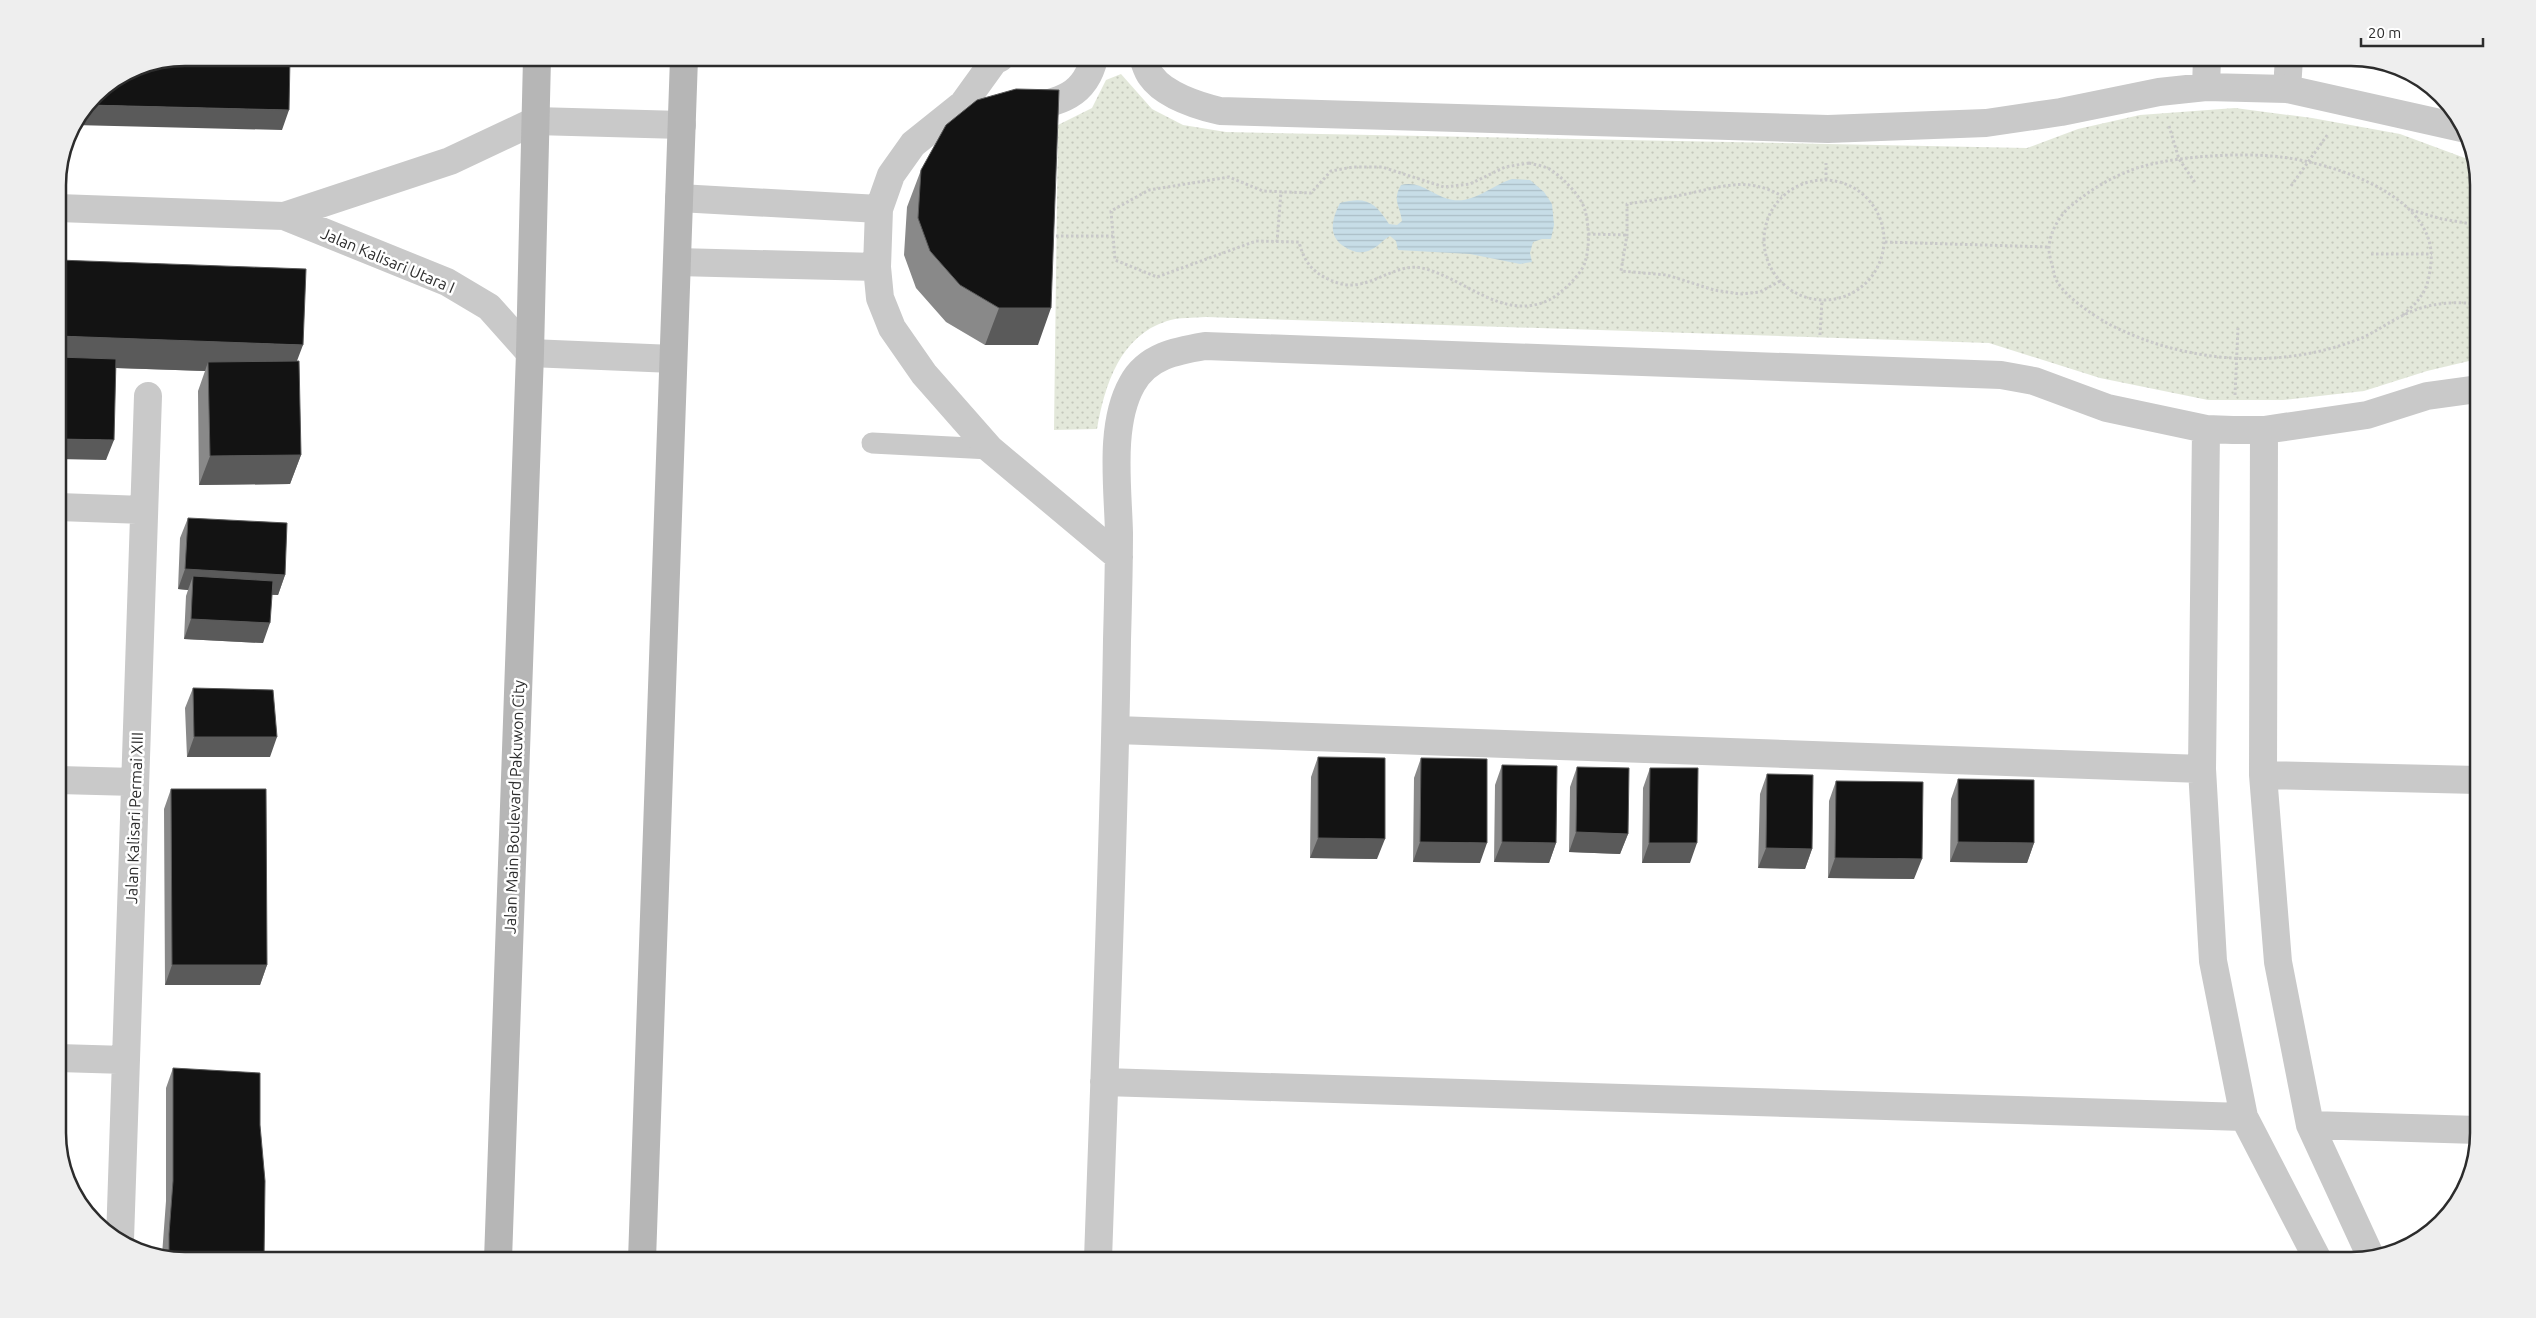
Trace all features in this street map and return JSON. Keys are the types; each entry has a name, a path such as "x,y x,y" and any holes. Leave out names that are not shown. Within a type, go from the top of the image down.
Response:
{"street":[{"name":"Jalan Main Boulevard Pakuwon City","path":"498,1252 530,353 537,66"},
{"path":"642,1252 684,66"},
{"path":"990,66 963,104 913,144 891,176 879,209 877,267 880,298 892,328 924,374 990,448 1119,557"},
{"path":"963,104 1016,110 1047,104 1075,93 1083,86 1091,66"},
{"path":"1146,66 1151,77 1172,94 1198,105 1230,112 1828,129 1986,123 2061,112 2159,92 2206,87 2288,89 2454,126"},
{"path":"2206,87 2207,66"},
{"path":"2288,89 2289,66"},
{"path":"535,121 682,125"},
{"name":"Jalan Kalisari Utara I","path":"284,216 450,161 535,121"},
{"path":"679,198 879,209"},
{"name":"Jalan Kalisari Utara I","path":"67,208 284,216 446,282 488,308 530,353"},
{"path":"677,262 877,267"},
{"path":"1098,1252 1116,730 1119,557 1118,436 1122,409 1132,384 1150,362 1172,351 1205,346 2001,375 2034,380 2107,408 2206,429 2264,430 2367,415 2427,396 2469,390"},
{"path":"530,353 673,359"},
{"name":"Jalan Kalisari Permai XIII","path":"120,1233 148,396"},
{"path":"2206,429 2202,769 2213,961 2244,1117 2314,1252"},
{"path":"2264,430 2262,774 2278,962 2310,1125 2368,1251"},
{"path":"67,507 144,510"},
{"path":"1116,730 2202,769"},
{"path":"2262,774 2470,780"},
{"path":"67,780 135,782"},
{"path":"67,1058 126,1060"},
{"path":"1104,1082 2244,1117"},
{"path":"2310,1125 2470,1130"}],"lane":[{"path":"872,443 990,448"}],"path":[{"path":"2159,92 2179,159 2196,184"},
{"path":"2291,186 2310,162 2349,102"},
{"path":"2404,314 2422,295 2430,275 2432,254 2427,231 2411,210 2390,195 2355,176 2310,162 2280,156 2246,155 2179,159 2131,170 2093,189 2060,214 2049,247 2055,280 2070,296 2098,317 2120,330 2152,342 2236,360 2253,360 2314,352 2358,340 2404,314 2430,304 2469,304"},
{"path":"1529,163 1550,169 1568,185 1585,208 1588,234 1585,263 1568,287 1549,300 1524,307 1503,304 1474,292 1448,276 1420,268 1402,270 1373,282 1341,284 1320,276 1304,259 1299,242 1256,241 1157,277 1115,260 1111,212 1149,190 1229,177 1263,191 1281,192 1311,193 1331,172 1353,167 1382,167 1444,187 1470,184 1505,167 1529,163"},
{"path":"1826,180 1844,183 1861,192 1873,206 1882,223 1884,242 1881,261 1872,277 1858,290 1840,299 1822,300 1806,298 1791,291 1770,268 1764,253 1763,238 1769,215 1782,196 1810,181 1826,180"},
{"path":"1780,281 1760,292 1740,294 1714,290 1667,275 1621,271 1627,235 1627,204 1681,195 1724,185 1748,184 1766,187 1782,196"},
{"path":"1277,242 1281,192"},
{"path":"2411,210 2442,219 2469,224"},
{"path":"1588,234 1627,235"},
{"path":"1042,236 1112,236"},
{"path":"1884,242 2049,247"},
{"path":"2372,254 2432,254"},
{"path":"2236,360 2238,328"}],"shaded area":[{"path":"1121,74 1152,109 1183,125 1226,132 2027,148 2078,129 2140,115 2235,108 2312,118 2400,134 2466,158 2469,177 2469,361 2427,371 2364,391 2283,400 2208,400 2100,378 1989,343 1206,317 1167,321 1151,328 1137,338 1126,350 1110,379 1097,429 1054,430 1058,125 1092,108 1106,80"}],"water":[{"path":"1512,179 1530,180 1544,192 1552,204 1554,225 1551,239 1533,242 1530,253 1532,262 1520,264 1470,254 1398,250 1396,241 1390,236 1372,249 1356,252 1339,243 1333,232 1333,221 1340,203 1357,200 1369,203 1379,210 1389,224 1397,225 1402,221 1397,203 1398,190 1401,185 1415,185 1439,196 1461,200 1469,199"}],"building":[{"path":"290,66 289,110 97,105 119,86 132,78 169,67"},
{"path":"1016,89 1059,90 1051,308 999,308 960,285 930,251 918,218 921,170 946,125 977,100"},
{"path":"67,260 306,269 303,345 67,336"},
{"path":"67,357 116,359 114,440 67,439"},
{"path":"299,361 301,455 210,456 208,362"},
{"path":"188,518 287,523 285,575 185,569"},
{"path":"193,576 273,581 270,623 191,619"},
{"path":"193,688 273,690 277,737 194,737"},
{"path":"1318,757 1385,758 1385,839 1318,838"},
{"path":"1421,758 1487,759 1487,843 1420,842"},
{"path":"1502,765 1557,766 1556,843 1502,842"},
{"path":"1577,767 1629,768 1628,834 1576,832"},
{"path":"1650,768 1698,768 1697,843 1649,843"},
{"path":"1767,774 1813,775 1812,849 1766,848"},
{"path":"1958,779 2034,780 2034,843 1958,842"},
{"path":"1836,781 1923,782 1922,859 1835,858"},
{"path":"171,789 266,789 267,965 172,965"},
{"path":"173,1068 260,1073 260,1125 265,1181 264,1252 169,1251 173,1181"}]}
